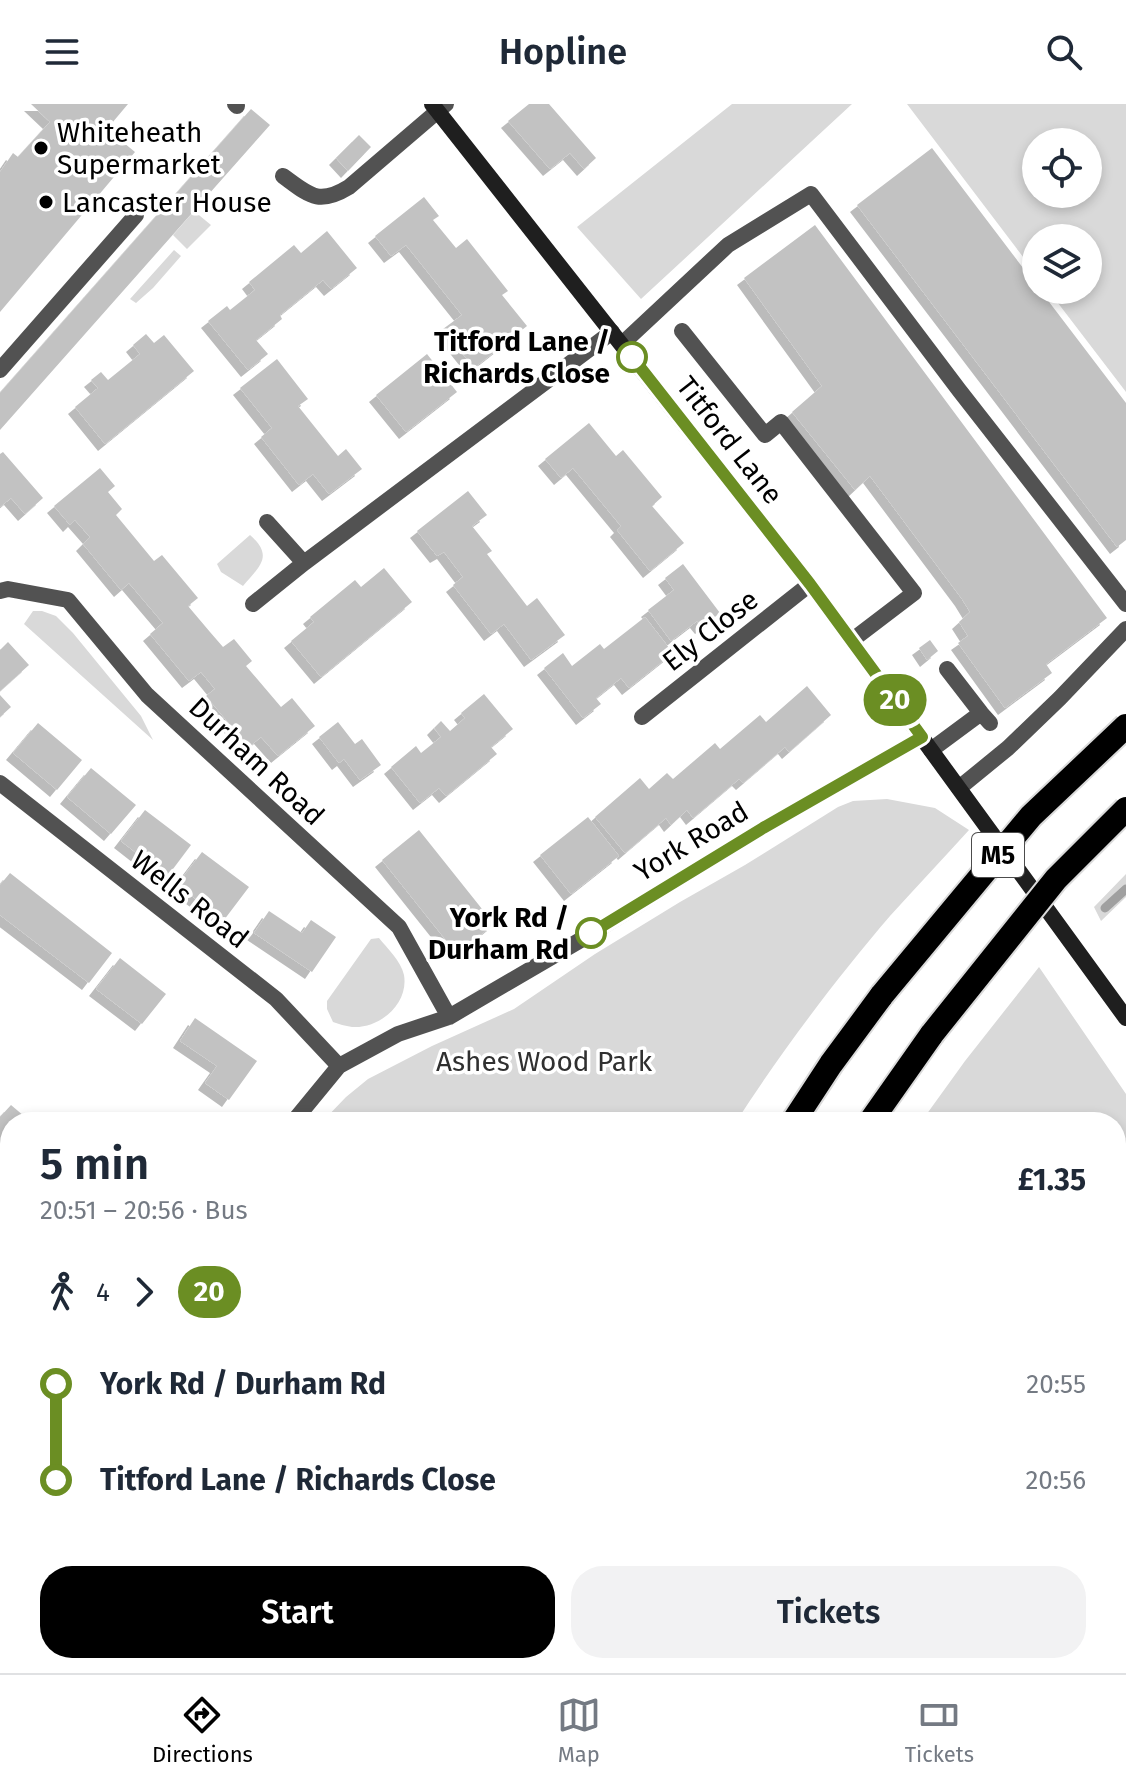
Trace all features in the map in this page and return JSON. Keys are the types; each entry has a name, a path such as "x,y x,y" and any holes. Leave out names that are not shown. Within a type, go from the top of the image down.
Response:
{"highway":[{"name":"M5","path":"800,1112 882,995 1031,816 1126,726"},
{"name":"M5","path":"877,1112 932,1034 1056,879 1126,809"}],"street":[{"path":"283,176 305,192 319,197 334,196 349,187 439,106"},
{"name":"Titford Lane","path":"439,106 810,584 1126,1018"},
{"path":"253,604 304,563 617,338 728,245 811,194 1126,604"},
{"path":"0,370 136,215"},
{"path":"682,331 765,435 781,422 914,593 851,641"},
{"path":"267,522 304,563"},
{"name":"Ely Close","path":"642,717 810,584"},
{"name":"Durham Road","path":"0,591 8,589 68,600 147,695 399,927 449,1017"},
{"path":"959,788 1008,748 1126,629"},
{"name":"York Road","path":"301,1112 339,1066 398,1034 449,1017 763,828 927,744 986,718 947,669"},
{"name":"Wells Road","path":"0,783 276,999 339,1066"}],"green space":[{"path":"732,104 852,104 641,299 577,227"},
{"path":"907,104 1126,104 1126,392 1059,304 1102,304 1102,224 1022,224 1022,256"},
{"path":"194,211 211,225 187,249 173,235"},
{"path":"174,250 181,256 153,288 136,303 130,299"},
{"path":"250,535 263,555 259,567 243,586 221,572 217,564"},
{"path":"33,611 56,616 73,633 141,716 153,740 24,624"},
{"name":"Ashes Wood Park","path":"887,799 935,808 969,830 849,965 743,1112 332,1112 368,1079 514,1009 595,954 838,807 853,801"},
{"path":"1126,874 1126,897 1101,921 1094,907"},
{"path":"379,938 397,960 404,975 402,996 390,1013 372,1024 352,1027 333,1022 327,1001 371,939"},
{"path":"1039,967 1126,1094 1126,1112 928,1112"}],"building":[{"name":"Lancaster House","path":"31,104 128,104 107,129 135,152 0,312 0,172 13,153 18,157 50,122"},
{"path":"529,104 549,104 596,158 584,169 570,153 550,169 508,121"},
{"path":"251,109 270,125 0,430 0,393"},
{"path":"359,135 371,147 348,171 336,158"},
{"path":"932,148 1022,267 1022,304 1051,304 1126,403 1126,540 1117,547 857,205"},
{"path":"424,197 439,216 433,220 456,248 467,239 508,291 502,295 527,326 474,368 443,329 462,315 406,245 391,256 375,236"},
{"path":"815,225 1107,618 1046,664 1052,673 1005,708 958,643 968,636 959,622 970,612 962,599 870,476 855,490 792,412 822,386 744,278"},
{"path":"327,231 357,268 331,289 323,280 280,315 282,319 256,340 268,354 248,370 208,321 227,306 230,310 255,290 249,282 294,245 301,253"},
{"path":"146,334 154,343 164,335 194,371 105,444 75,407 98,388 91,380 101,372 108,380 140,354 133,345"},
{"path":"427,354 457,392 406,432 376,395"},
{"path":"277,359 308,399 298,406 338,456 346,449 362,469 329,494 313,474 299,485 261,437 272,428 240,388"},
{"path":"589,423 616,456 623,450 662,497 652,506 684,543 650,571 617,530 621,526 573,468 561,478 545,459"},
{"path":"3,452 43,498 25,514 11,498 0,507 0,454"},
{"path":"100,468 115,486 108,492 122,509 116,515 154,561 162,555 198,598 188,606 223,647 234,639 252,661 246,666 281,707 292,698 315,726 278,756 261,737 249,747 206,696 215,689 201,672 189,681 150,634 163,623 129,583 121,590 83,544 90,537 75,520 70,525 54,506"},
{"path":"468,491 487,515 472,526 492,551 487,554 527,606 537,598 565,635 531,660 504,624 491,634 453,585 463,577 444,552 437,556 417,531"},
{"path":"683,564 720,613 702,627 697,621 671,641 648,610 674,590 665,578"},
{"path":"384,568 412,602 321,677 291,641 314,622 310,617 355,580 361,587"},
{"path":"645,617 673,653 629,688 621,678 596,698 601,704 583,718 544,668 563,653 572,666 600,644 604,649"},
{"path":"930,640 938,651 927,660 919,648"},
{"path":"8,642 29,665 0,691 0,650"},
{"path":"807,686 831,715 789,752 785,747 743,783 739,779 693,818 687,810 671,825 666,818 625,853 595,817 640,778 649,789 667,773 673,779 715,743 720,749 760,715 766,722"},
{"path":"484,694 513,729 491,747 497,754 446,796 439,788 420,803 391,767 416,746 421,753 441,737 434,728 441,721 450,731 465,718 461,713"},
{"path":"0,695 11,707 0,717"},
{"path":"338,722 355,744 362,739 381,765 360,780 344,759 339,763 319,737"},
{"path":"38,723 82,760 57,790 13,753"},
{"path":"91,768 136,805 111,834 67,797"},
{"path":"145,810 191,845 167,877 121,841"},
{"path":"588,817 619,856 571,894 540,855"},
{"path":"419,830 494,924 457,954 382,860"},
{"path":"202,852 249,887 224,920 177,885"},
{"path":"10,873 112,953 89,983 0,915 0,885"},
{"path":"269,911 302,933 311,920 336,937 312,972 254,933"},
{"path":"120,958 166,994 142,1024 96,989"},
{"path":"195,1018 257,1061 229,1100 205,1083 217,1066 180,1041"},
{"path":"11,1105 19,1112 5,1112"}],"waterway":[{"path":"1105,908 1126,889"}],"bus line":[{"name":"20","path":"591,933 763,828 922,737 810,584 632,357"}],"place":[{"name":"Whiteheath Supermarket","path":"41,148"},
{"name":"Lancaster House","path":"46,202"},
{"name":"Titford Lane / Richards Close","path":"632,357"},
{"name":"York Rd / Durham Rd","path":"591,933"}]}
